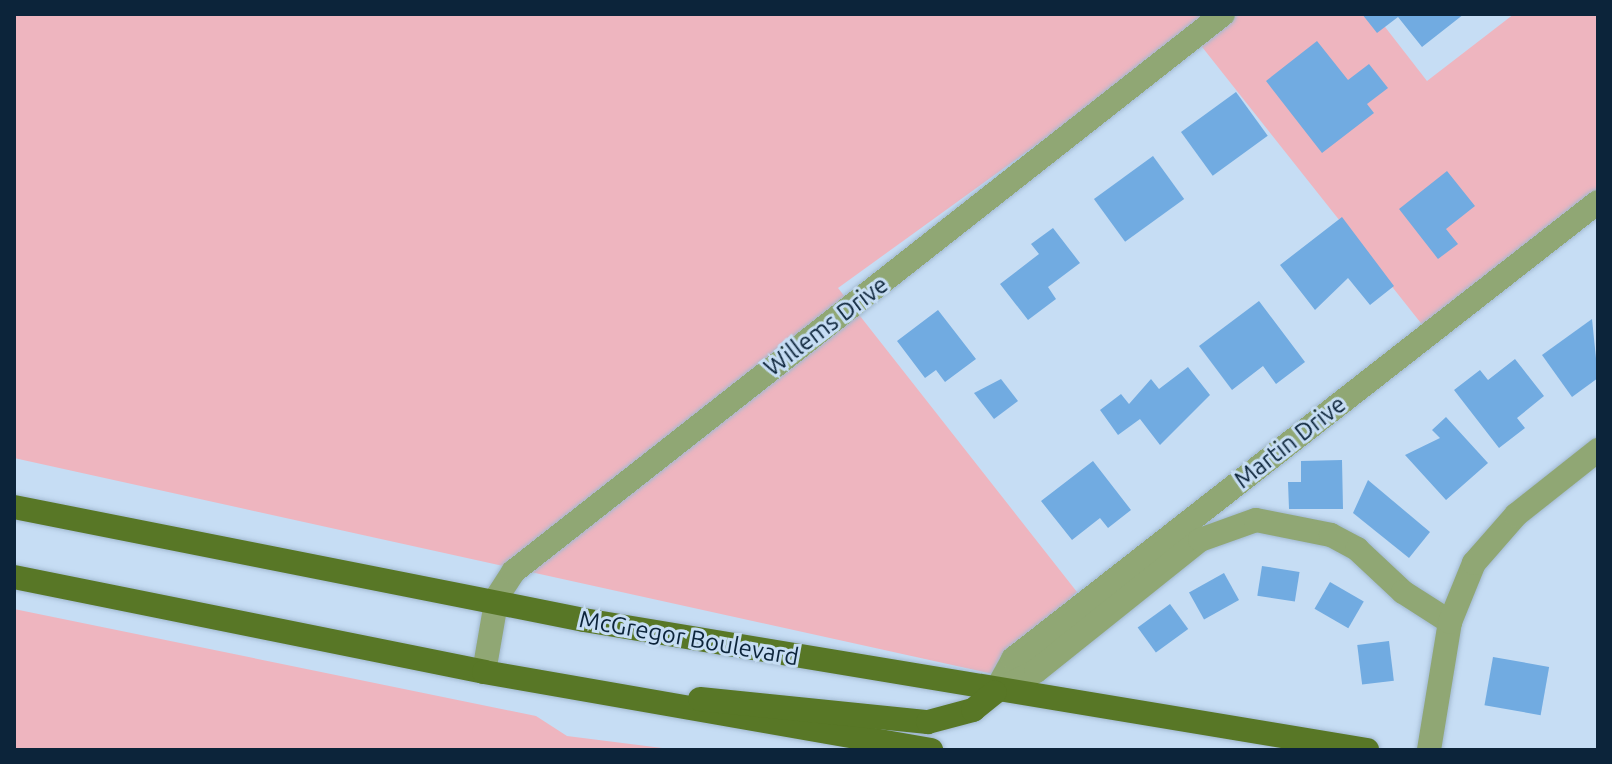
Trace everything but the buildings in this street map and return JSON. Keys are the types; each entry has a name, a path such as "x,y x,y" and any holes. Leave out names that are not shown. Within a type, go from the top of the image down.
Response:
{"main road":[{"name":"McGregor Boulevard","path":"14,507 495,603 995,692 1367,750"},
{"path":"14,577 484,672 931,750"},
{"path":"675,705 715,696 928,722 973,710 995,692"}],"street":[{"name":"Willems Drive","path":"484,672 495,603 513,572 584,512 1223,14"},
{"name":"Martin Drive","path":"995,692 1013,659 1598,202"},
{"path":"1429,750 1450,622 1469,572 1494,537 1598,450"},
{"path":"995,692 1036,671 1200,540 1256,520 1348,544 1450,622"}],"shaded area":[{"path":"14,14 1375,14 1427,81 1514,14 1598,14 1598,204 1424,327 1191,33 838,288 1077,592 993,674 14,458"},
{"path":"14,609 536,716 567,736 678,750 14,750"}]}
